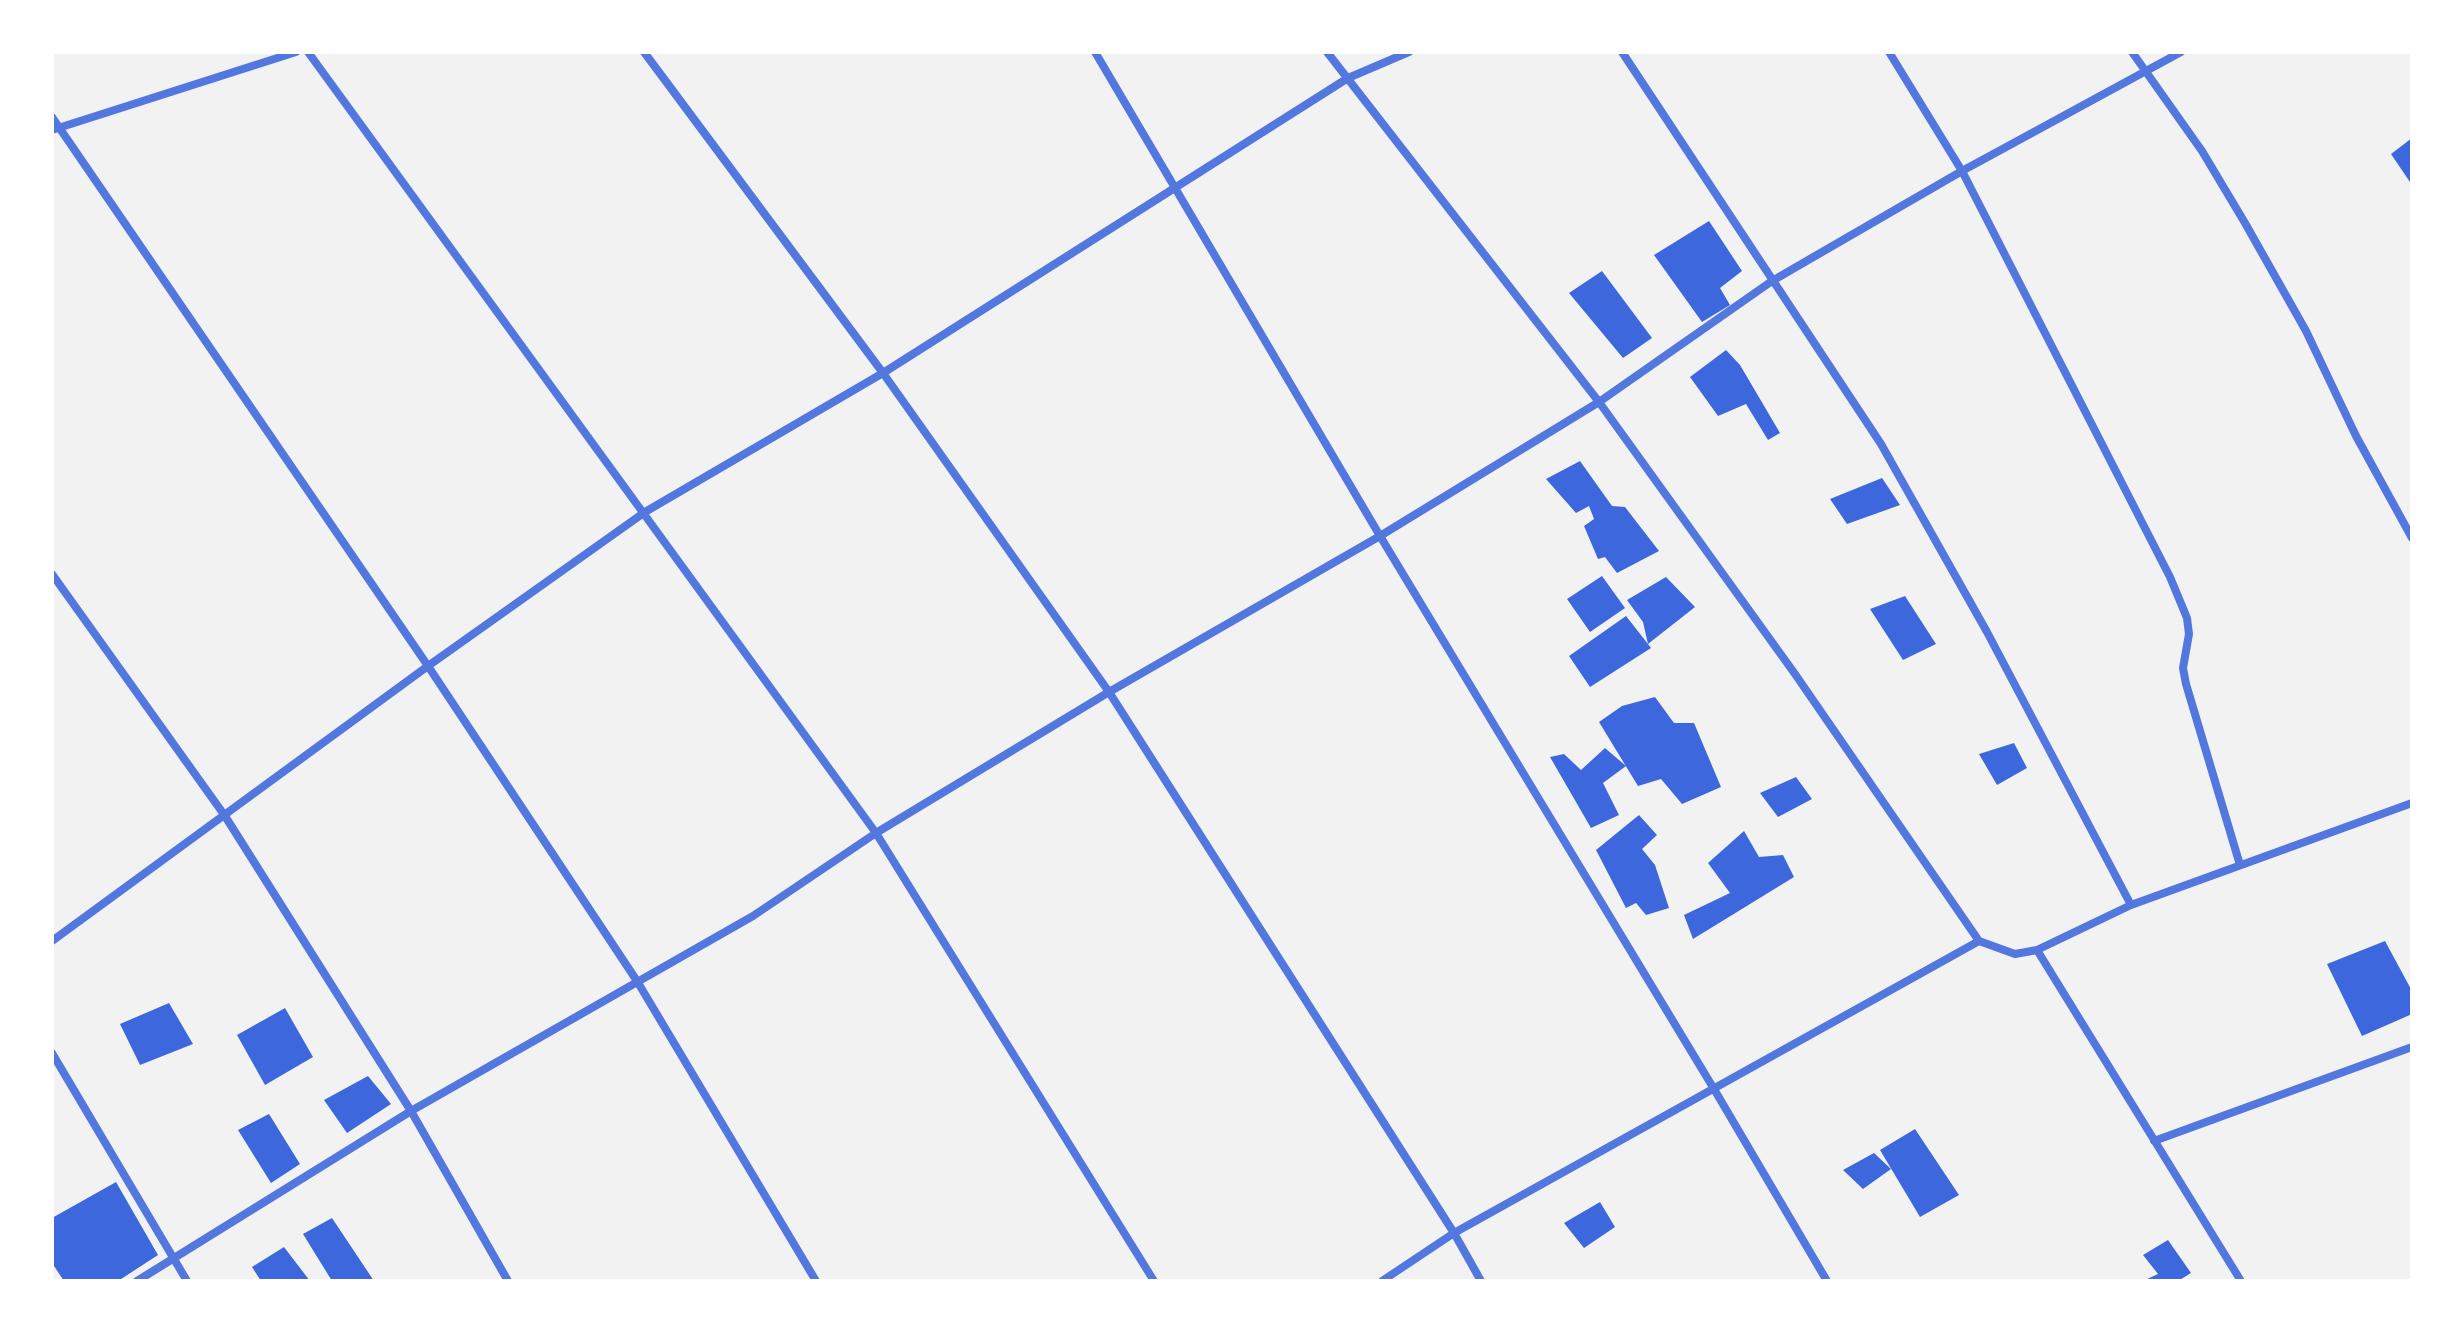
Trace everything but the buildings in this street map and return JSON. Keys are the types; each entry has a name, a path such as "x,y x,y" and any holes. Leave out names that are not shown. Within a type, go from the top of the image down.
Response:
{"street":[{"path":"55,129 296,52"},
{"path":"308,52 876,833 1154,1281"},
{"path":"644,52 883,373 1109,692 1454,1233 1481,1281"},
{"path":"1095,52 1380,536 1827,1281"},
{"path":"1327,52 1599,402 1795,674 1979,941 2015,954 2037,950 2131,905 2412,803"},
{"path":"52,941 428,666 645,512 883,373 1348,78 1409,52"},
{"path":"1622,52 1881,444 1987,632 2131,905"},
{"path":"1889,52 1962,171 2170,577 2187,618 2189,634 2183,668 2186,684 2240,865"},
{"path":"2132,52 2202,151 2245,223 2306,331 2356,436 2412,538"},
{"path":"137,1281 411,1111 753,916 876,833 1109,692 1380,536 1599,402 1772,281 1962,171 2181,52"},
{"path":"52,117 55,129 428,666 637,981 816,1281"},
{"path":"52,574 225,816 411,1111 508,1281"},
{"path":"1382,1281 1454,1233 1979,941"},
{"path":"2037,950 2241,1281"},
{"path":"2154,1141 2412,1047"},
{"path":"52,1053 187,1281"}]}
